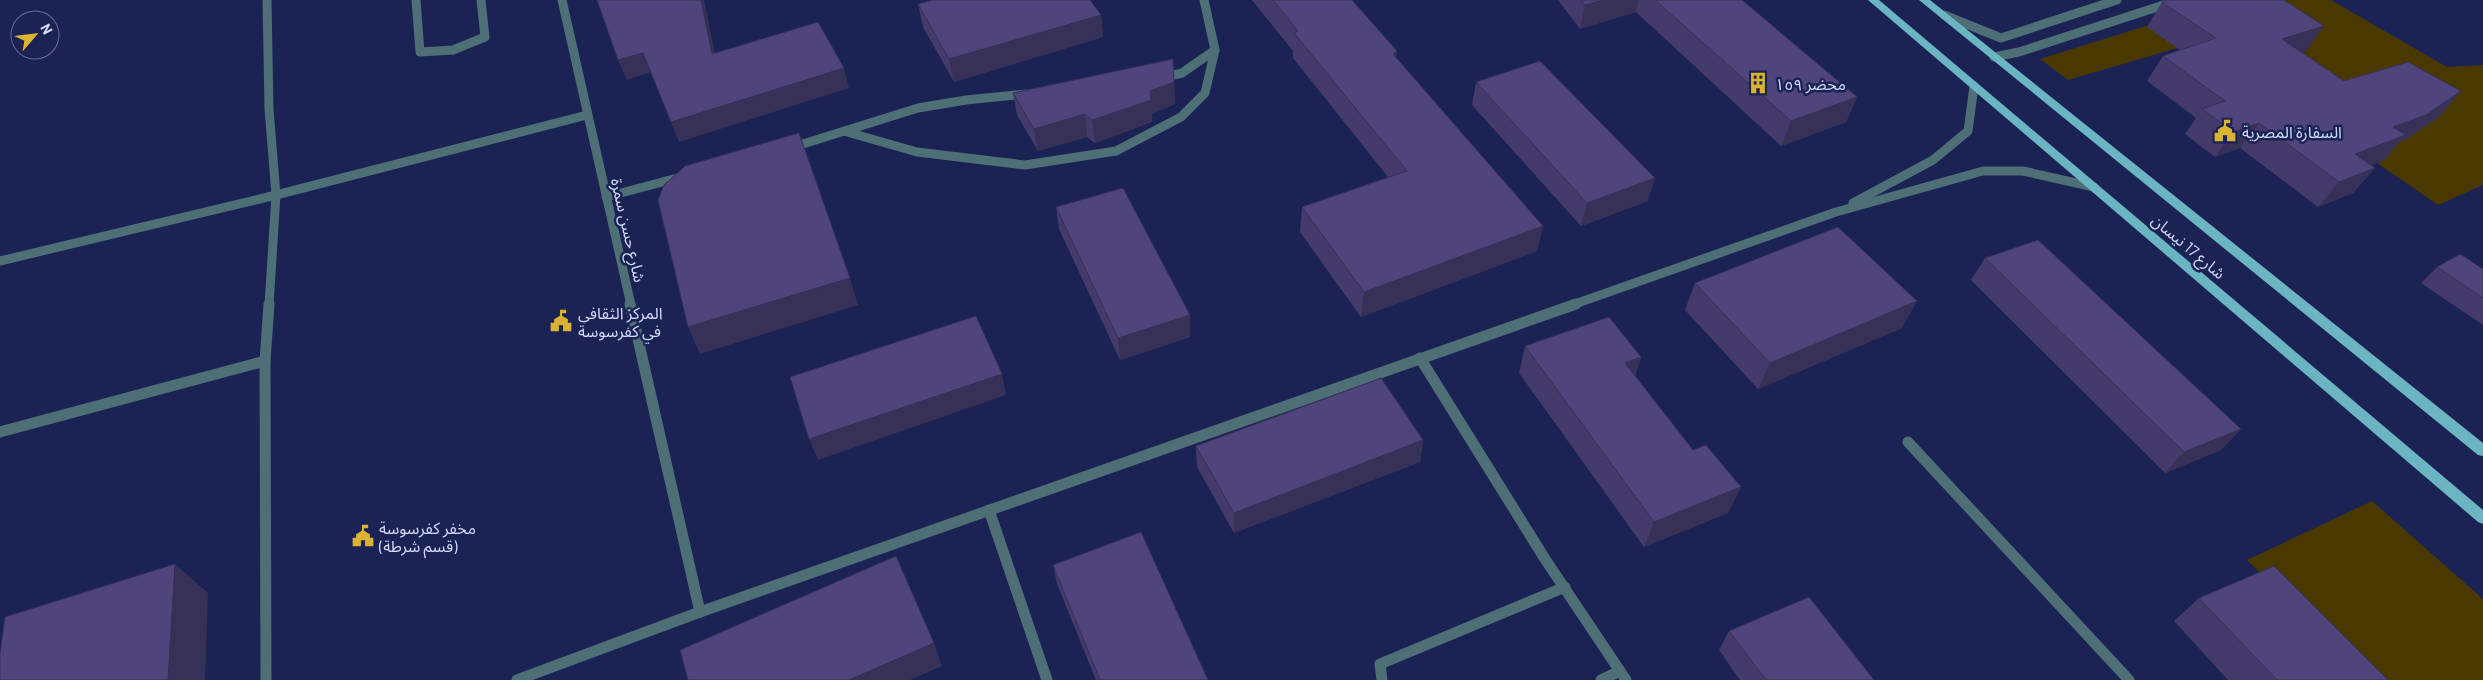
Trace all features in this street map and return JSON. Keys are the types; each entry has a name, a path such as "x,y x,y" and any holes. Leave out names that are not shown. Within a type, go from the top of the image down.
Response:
{"main road":[{"name":"شارع 17 نيسان","path":"1873,0 2483,518"},
{"name":"شارع 17 نيسان","path":"1924,0 2483,451"}],"street":[{"path":"266,680 265,361 276,195 269,108 267,0"},
{"path":"416,0 420,52 453,50 485,36 481,0"},
{"name":"شارع حسن سمرة","path":"562,0 700,612"},
{"path":"846,132 917,152 1025,165 1116,150 1181,117 1205,93 1215,50 1204,0"},
{"path":"1942,14 2001,38 2117,0"},
{"path":"1994,57 2019,52 2179,0"},
{"path":"1994,57 2001,38"},
{"path":"1156,79 1182,73 1215,50"},
{"path":"1836,212 1933,160 1968,131 1974,86"},
{"path":"779,150 846,132 918,108 966,100 1032,94"},
{"path":"0,261 276,195 587,115"},
{"path":"517,680 700,612 1836,212 1983,171 2023,171 2094,187"},
{"path":"606,197 693,174"},
{"path":"1420,358 1623,676 1601,680"},
{"path":"0,432 265,361"},
{"path":"1908,442 2129,680"},
{"path":"989,510 1047,680"},
{"path":"1382,680 1380,664 1565,587"}],"shaded area":[{"path":"2229,0 2331,0 2447,67 2483,65 2483,185 2438,205 2377,163 2384,160 2222,35 2068,80 2040,59"},
{"path":"2372,501 2483,599 2483,680 2370,680 2247,560"}],"building":[{"path":"597,0 701,0 712,54 818,22 844,68 671,122 643,53 618,60"},
{"path":"933,0 1090,0 1101,15 949,59 918,4"},
{"path":"1273,0 1352,0 1397,51 1393,54 1543,226 1364,292 1302,207 1407,171 1294,33 1298,31"},
{"path":"1581,0 1603,0 1585,5"},
{"path":"1655,0 1742,0 1857,97 1791,121"},
{"path":"2167,0 2284,0 2324,26 2282,39 2344,81 2408,62 2461,91 2426,115 2393,127 2406,135 2355,154 2375,168 2339,182 2259,123 2233,132 2202,109 2225,101 2163,56 2216,38 2162,2"},
{"path":"1173,59 1174,82 1150,91 1151,100 1092,120 1085,114 1034,129 1013,93"},
{"path":"1540,61 1655,178 1587,203 1476,82"},
{"path":"799,133 850,278 688,327 658,200 664,185 685,166"},
{"path":"1123,188 1190,315 1118,338 1056,207"},
{"path":"1838,227 1917,301 1770,363 1695,283"},
{"path":"2038,240 2241,429 2184,452 1985,258"},
{"path":"2460,254 2483,269 2483,298 2437,267"},
{"path":"976,316 1002,374 809,439 790,377"},
{"path":"1609,317 1641,357 1625,363 1693,450 1706,445 1741,487 1654,522 1525,346"},
{"path":"1381,378 1423,440 1234,513 1196,446"},
{"path":"1141,532 1208,680 1100,680 1053,565"},
{"path":"896,556 934,643 849,680 688,680 680,650"},
{"path":"175,564 168,680 0,680 0,654 5,617"},
{"path":"2274,566 2388,680 2277,680 2199,598"},
{"path":"1809,597 1874,680 1766,680 1729,631"}],"place":[{"name":"محضر ١٥٩","path":"1758,83"},
{"name":"السفارة المصرية","path":"2225,131"},
{"name":"المركز الثقافي في كفرسوسة","path":"561,321"},
{"name":"مخفر كفرسوسة (قسم شرطة)","path":"363,536"}]}
